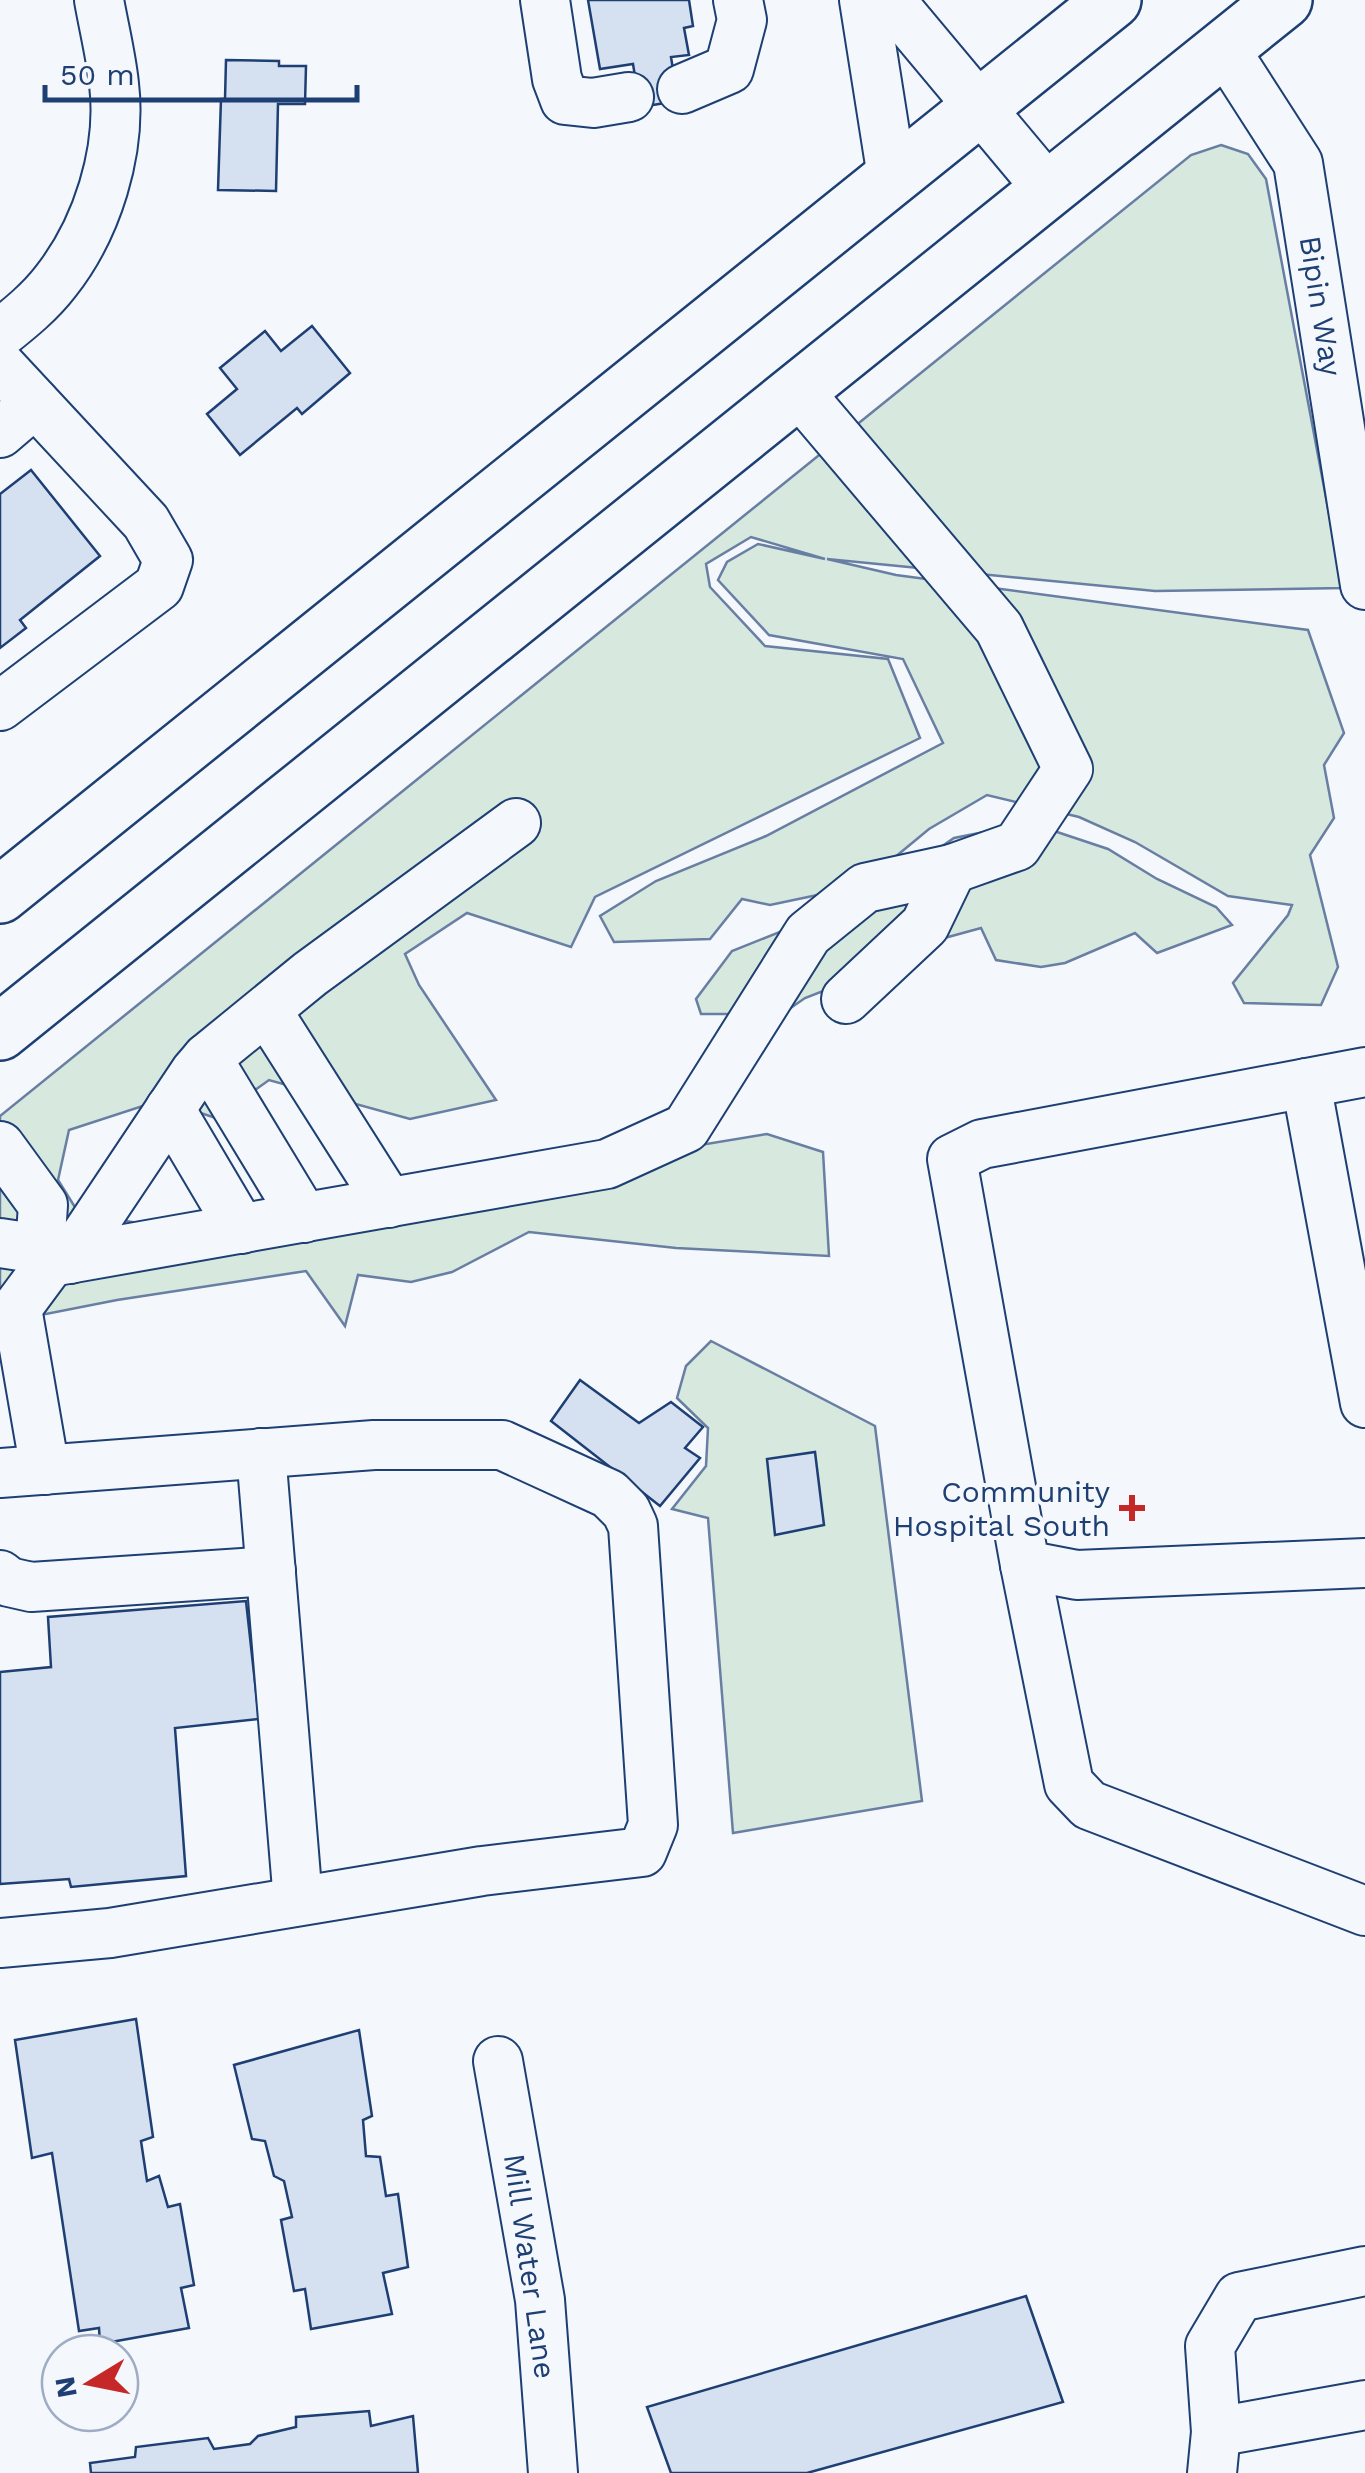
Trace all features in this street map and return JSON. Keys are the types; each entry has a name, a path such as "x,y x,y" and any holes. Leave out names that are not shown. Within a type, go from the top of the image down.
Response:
{"main road":[{"path":"0,895 1113,0"},
{"path":"0,1032 1284,0"}],"street":[{"path":"0,334 56,282 85,235 105,181 115,86 99,0"},
{"path":"545,0 558,79 566,100 593,102 629,97"},
{"path":"682,89 729,69 742,20 738,0"},
{"path":"864,0 892,176"},
{"path":"890,0 1048,190"},
{"name":"Bipin Way","path":"1224,48 1298,163 1365,585"},
{"path":"0,365 18,418 146,522 168,560 159,586 0,706"},
{"path":"40,1253 242,1229 607,1164 686,1128 808,934 865,888 952,869 1017,846 1068,768 1000,628 798,390"},
{"path":"40,1253 170,1109 207,1058 310,974 516,823"},
{"path":"846,999 925,925 952,869"},
{"path":"266,1012 388,1203"},
{"path":"207,1058 304,1218"},
{"path":"1365,1072 982,1144 952,1158 1069,1784 1089,1805 1365,1911"},
{"path":"1306,1084 1365,1403"},
{"path":"170,1109 242,1229"},
{"path":"0,1146 43,1205 40,1253 17,1308 22,1472 374,1445 502,1445 608,1494 626,1511 632,1526 653,1825 642,1852 482,1871 110,1933 0,1943"},
{"path":"261,1453 298,1901"},
{"path":"1026,1564 1077,1574 1365,1564"},
{"path":"0,1576 31,1587 271,1571"},
{"name":"Mill Water Lane","path":"498,2061 540,2300 554,2473"},
{"path":"1365,2270 1238,2297 1210,2346 1214,2452 1365,2405"}],"shaded area":[{"path":"1221,145 1248,154 1266,179 1343,588 1155,591 827,559 896,575 1308,630 1344,733 1324,765 1334,818 1310,855 1338,967 1321,1005 1244,1003 1233,983 1292,905 1228,896 1135,842 1079,817 987,795 929,829 860,886 770,905 742,899 710,939 614,942 600,916 656,881 766,836 943,743 903,659 769,635 718,580 727,562 758,544 825,559 751,537 706,564 710,587 765,646 888,659 920,738 595,897 571,947 467,913 405,954 419,985 496,1100 410,1119 269,1080 216,1118 161,1100 69,1130 58,1180 78,1212 180,1231 767,1134 823,1152 829,1256 676,1248 529,1232 452,1272 411,1282 358,1275 345,1326 306,1271 117,1300 0,1323 0,1116 1191,155"},
{"path":"1030,823 1108,849 1157,879 1216,907 1232,925 1157,953 1135,933 1065,963 1041,967 996,960 981,928 930,942 864,975 805,998 769,1023 746,1014 701,1014 696,999 732,951 870,896 954,838"},
{"path":"711,1341 875,1426 922,1801 733,1833 708,1518 672,1509 706,1466 708,1428 677,1398 686,1366"}],"building":[{"path":"588,0 689,0 693,26 684,28 689,55 671,57 678,101 640,107 633,64 600,69"},
{"path":"226,60 306,66 305,104 278,104 276,191 218,190"},
{"path":"312,326 350,373 302,414 297,408 240,455 207,414 237,389 220,368 265,331 281,351"},
{"path":"31,470 100,556 20,620 26,628 0,648 0,494"},
{"path":"580,1380 639,1423 671,1402 703,1427 685,1448 700,1458 660,1506 551,1421"},
{"path":"815,1452 824,1525 775,1535 767,1459"},
{"path":"246,1601 259,1719 175,1728 186,1876 71,1887 69,1879 0,1884 0,1672 51,1667 48,1617"},
{"path":"136,2019 153,2137 141,2141 147,2181 159,2176 168,2207 180,2204 194,2285 181,2288 189,2328 140,2337 140,2333 99,2333 99,2328 79,2331 52,2153 32,2158 15,2040"},
{"path":"359,2030 372,2116 363,2120 366,2156 380,2157 386,2196 398,2194 408,2267 383,2273 392,2314 311,2329 305,2289 294,2291 281,2220 292,2217 284,2181 274,2176 265,2141 252,2139 234,2065"},
{"path":"1026,2296 1063,2402 807,2473 671,2473 647,2407"},
{"path":"369,2411 371,2426 413,2416 418,2473 91,2473 90,2463 135,2457 136,2447 208,2438 214,2449 250,2444 258,2436 296,2427 296,2417"}],"place":[{"name":"Community Hospital South","path":"1132,1508"}]}
